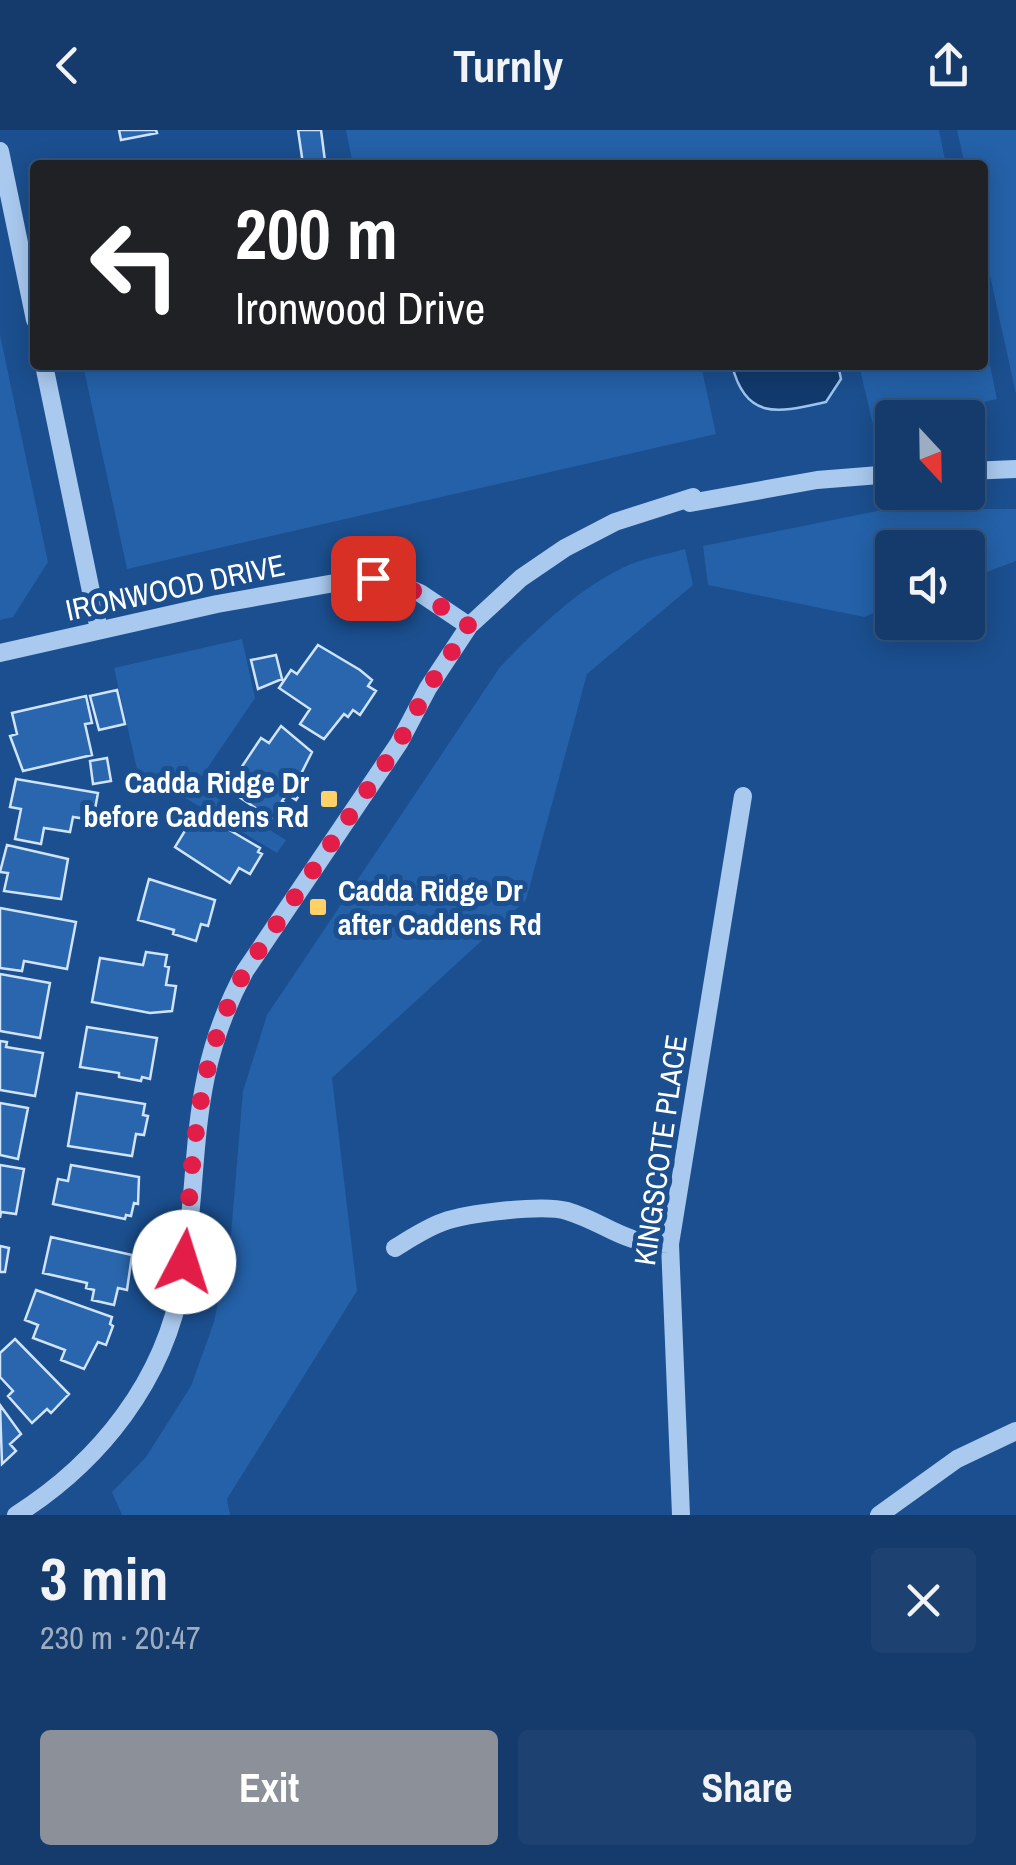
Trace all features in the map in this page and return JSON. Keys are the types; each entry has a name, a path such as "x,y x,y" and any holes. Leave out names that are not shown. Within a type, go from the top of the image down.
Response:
{"street":[{"path":"0,151 30,296"},
{"path":"45,370 99,630"},
{"path":"985,470 1016,469"},
{"path":"16,1515 84,1463 123,1419 146,1382 179,1294 201,1092 224,1011 245,971 399,743 428,688 469,626 506,590 548,558 615,522 693,497 690,503 805,481 875,475"},
{"name":"IRONWOOD DRIVE","path":"0,653 320,584 373,578 420,593 469,626"},
{"name":"KINGSCOTE PLACE","path":"681,1515 670,1244 743,796"},
{"path":"395,1248 448,1220 542,1208 569,1212 632,1241 670,1244"},
{"path":"880,1515 946,1466 1016,1431"}],"shaded area":[{"path":"346,130 939,130 945,160 352,160"},
{"path":"957,130 1016,130 1016,394 988,267 988,160 964,160"},
{"path":"0,335 48,562 13,617 0,620"},
{"path":"988,356 997,399 875,400 875,429 860,370 988,370"},
{"path":"84,370 702,370 716,434 127,569"},
{"path":"734,370 839,370 841,379 826,402 780,410 756,404 738,383"},
{"path":"1016,509 1016,561 985,573 985,530 875,530 875,613 864,617 708,585 703,546 882,510"},
{"path":"685,549 693,585 587,674 526,900 332,1078 357,1291 227,1499 230,1515 122,1515 112,1492 146,1457 191,1386 214,1322 230,1246 243,1091 267,1015 500,667 545,623 594,584 631,564"},
{"path":"242,639 255,698 196,785 286,840 277,853 137,769 114,668"}],"building":[{"path":"119,130 156,130 157,133 121,140"},
{"path":"298,130 321,130 325,160 302,160"},
{"path":"318,645 360,670 372,680 368,686 376,691 360,715 353,710 348,717 344,714 324,739 300,724 310,709 279,688 291,670 297,674"},
{"path":"276,655 282,679 258,689 251,660"},
{"path":"117,690 125,724 99,730 90,696"},
{"path":"86,696 92,723 85,724 92,755 23,771 10,736 17,734 12,713"},
{"path":"281,726 312,752 297,782 304,788 296,800 287,794 282,801 286,804 275,821 227,789 261,738 269,743"},
{"path":"107,758 111,781 93,784 90,761"},
{"path":"16,779 98,793 93,820 73,817 70,832 44,828 41,844 15,839 21,809 10,807"},
{"path":"197,811 260,848 258,852 262,854 250,874 239,868 230,883 175,847"},
{"path":"7,845 68,859 61,899 4,891 8,873 0,872"},
{"path":"149,879 215,900 208,926 201,924 196,941 138,920"},
{"path":"0,908 76,922 67,969 24,961 22,971 0,968"},
{"path":"146,952 167,955 166,985 176,986 172,1011 150,1013 92,1002 100,958 143,965"},
{"path":"0,974 50,983 40,1038 0,1031"},
{"path":"87,1027 157,1038 150,1079 142,1077 141,1081 80,1067"},
{"path":"0,1041 7,1042 6,1047 43,1053 35,1096 0,1090"},
{"path":"77,1093 145,1104 143,1115 148,1116 144,1135 136,1134 132,1156 68,1146"},
{"path":"0,1103 28,1108 18,1159 0,1155"},
{"path":"0,1165 24,1169 16,1214 1,1212 0,1218"},
{"path":"71,1165 139,1177 138,1204 134,1203 131,1216 126,1215 125,1219 53,1204 58,1179 68,1181"},
{"path":"51,1237 132,1255 127,1290 118,1288 114,1305 92,1300 94,1290 86,1288 87,1283 43,1273"},
{"path":"0,1246 9,1248 5,1272 0,1272"},
{"path":"36,1290 112,1317 106,1345 98,1342 84,1369 61,1360 65,1350 33,1338 38,1325 25,1320"},
{"path":"15,1339 69,1394 51,1413 47,1409 32,1423 8,1396 13,1391 0,1377 0,1353"},
{"path":"0,1405 21,1434 10,1444 16,1451 2,1464"}],"place":[{"name":"Cadda Ridge Dr before Caddens Rd","path":"329,799"},
{"name":"Cadda Ridge Dr after Caddens Rd","path":"318,907"}],"route":[{"path":"184,1262 201,1092 224,1011 245,971 399,743 428,688 469,626 420,593 373,578"}]}
